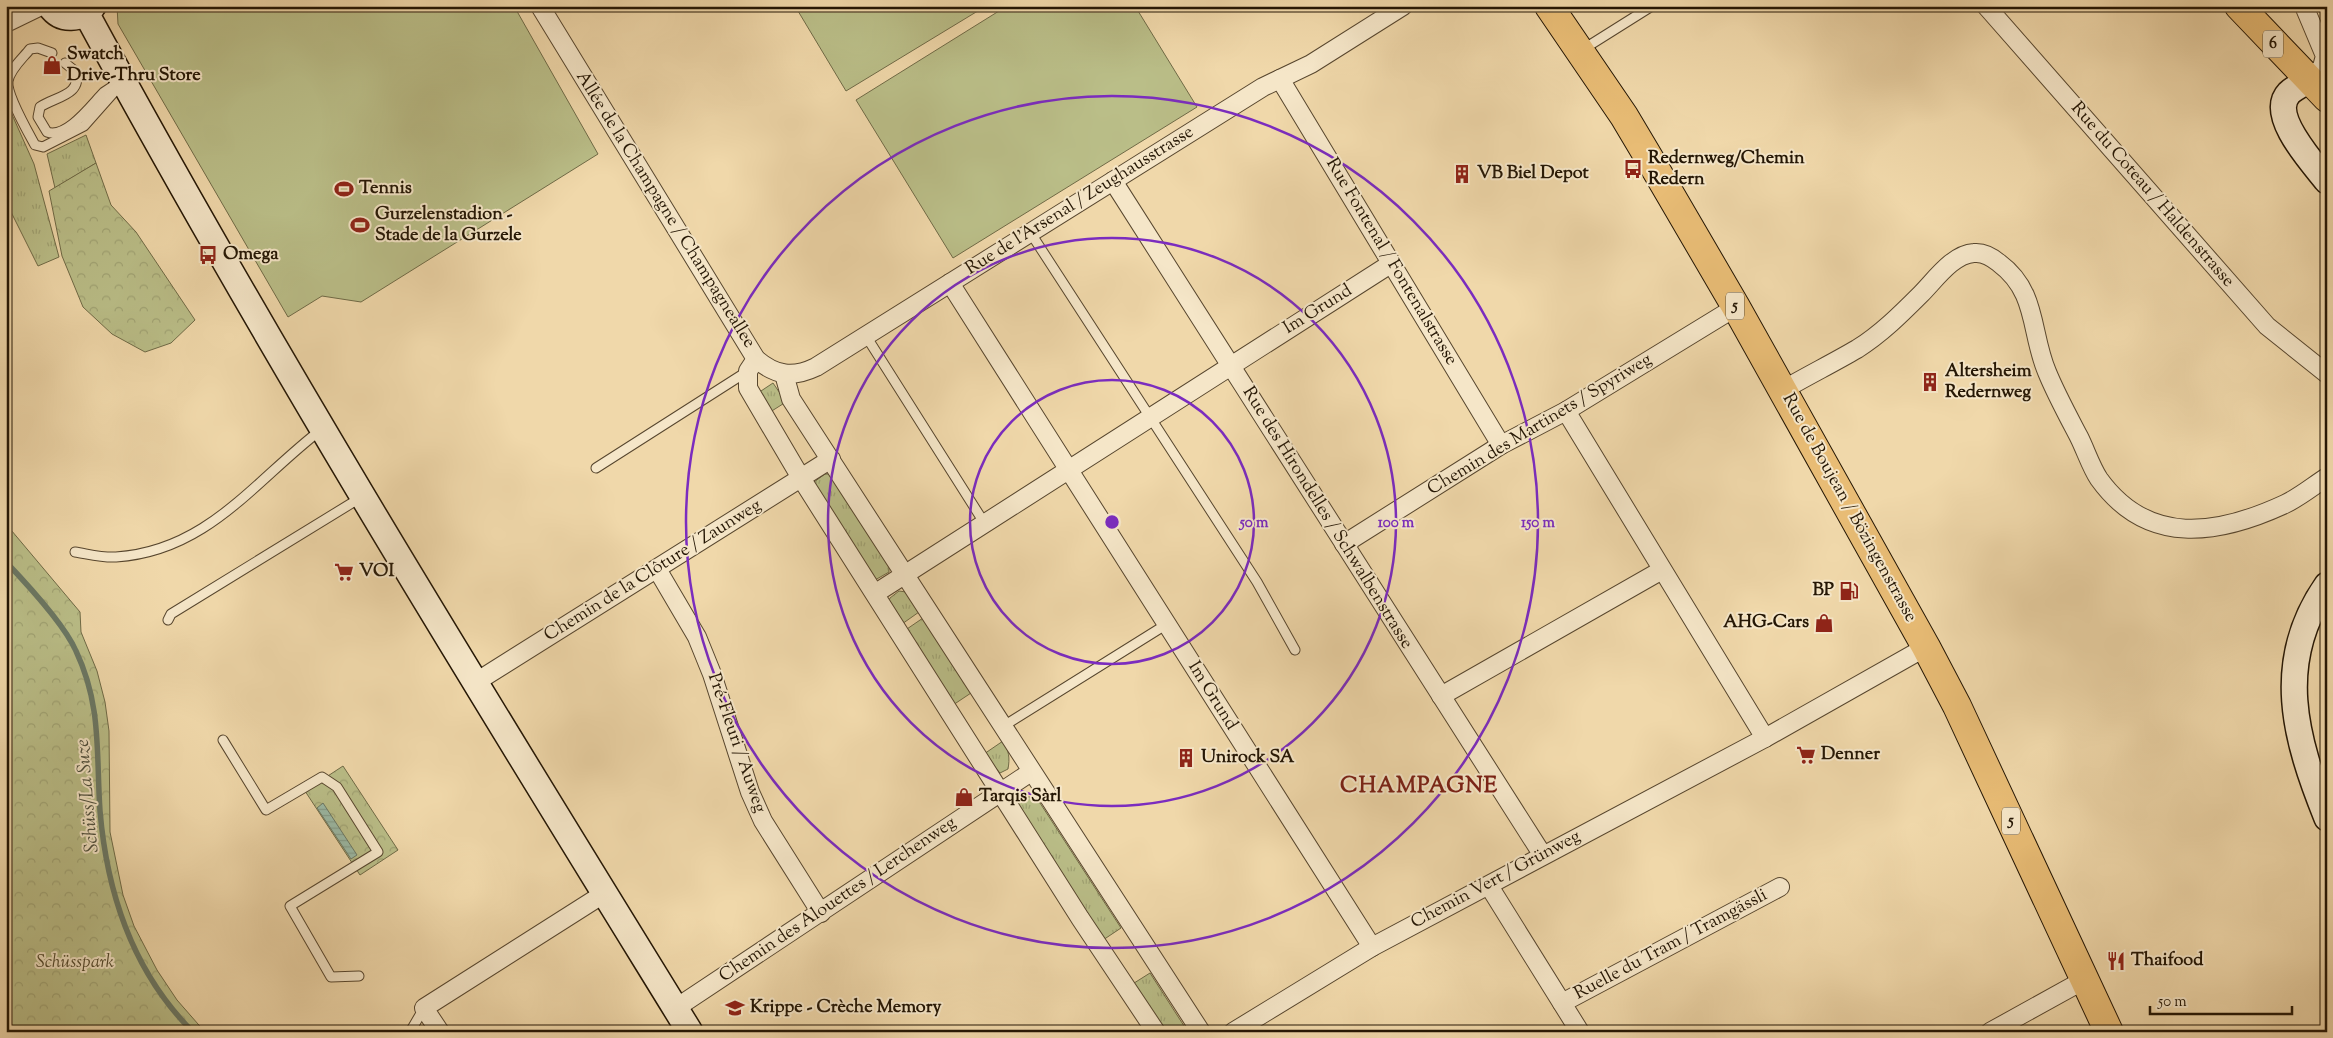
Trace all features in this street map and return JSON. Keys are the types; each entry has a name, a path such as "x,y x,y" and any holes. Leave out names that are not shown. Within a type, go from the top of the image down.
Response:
{"main road":[{"name":"Rue de Boujean / Bözingenstrasse","path":"1549,6 1624,116 1736,307 1926,647 1957,706 2109,1032"},
{"name":"6","path":"2239,6 2318,89"}],"street":[{"path":"6,23 41,6"},
{"path":"50,6 61,15 69,18 89,10 178,178 322,429 690,1032"},
{"name":"Allée de la Champagne / Champagneallee","path":"540,6 752,365 748,388 801,478 876,593 1000,792 1156,1032"},
{"name":"Rue de l'Arsenal / Zeughausstrasse","path":"784,374 802,374 866,336 1263,87 1312,64 1403,6"},
{"name":"Rue du Coteau / Haldenstrasse","path":"1986,6 2268,326 2327,374"},
{"path":"2304,6 2325,56 2318,89 2290,92 2286,98 2284,114 2286,123 2294,137 2327,181"},
{"name":"Rue Fontenal / Fontenalstrasse","path":"1280,79 1502,445"},
{"name":"Rue des Hirondelles / Schwalbenstrasse","path":"1113,181 1542,854"},
{"path":"1783,390 1857,348 1895,319 1961,257 1972,253 1980,253 1991,257 2004,266 2016,278 2034,316 2038,343 2047,371 2098,478 2112,494 2134,512 2160,526 2171,528 2209,527 2240,522 2287,504 2327,477"},
{"name":"Im Grund","path":"905,576 1230,365 1392,263"},
{"name":"Im Grund","path":"950,283 1372,947"},
{"name":"Chemin des Martinets / Spyriweg","path":"1344,544 1502,445 1566,411 1736,307"},
{"path":"752,365 764,365 784,374 791,399 1200,1032"},
{"path":"1566,411 1765,738"},
{"name":"Chemin de la Clôture / Zaunweg","path":"476,682 831,459"},
{"name":"Pré-Fleuri / Auweg","path":"657,569 697,637 712,674 750,792 763,821 821,913"},
{"path":"1441,696 1662,570"},
{"path":"876,593 905,576"},
{"path":"2327,585 2310,613 2301,636 2294,685 2298,736 2309,774 2327,818"},
{"name":"Chemin Vert / Grünweg","path":"1233,1032 1372,947 1489,886 1542,854 1765,738 1926,647"},
{"path":"1000,792 1031,772"},
{"name":"Chemin des Alouettes / Lerchenweg","path":"676,1008 1000,792"},
{"path":"1489,886 1580,1032"},
{"name":"Ruelle du Tram / Tramgässli","path":"1562,1002 1780,887"},
{"path":"440,1032 424,1008 605,893"},
{"path":"1990,1032 2084,980"}],"lane":[{"path":"1580,51 1652,6"},
{"path":"52,53 38,48 30,49 12,72 7,83 10,94 35,145 43,147 84,126 125,80"},
{"path":"65,62 75,71 76,86 72,91 44,104 38,111 44,129 51,134 80,120 105,91 125,80"},
{"path":"1030,232 1257,582 1296,650"},
{"path":"866,336 985,524"},
{"path":"596,468 752,365"},
{"path":"74,552 115,558 161,549 207,528 260,483 289,454 322,429"},
{"path":"168,620 171,614 362,496"},
{"path":"1002,727 1167,624"},
{"path":"224,740 266,810 322,777 337,787 378,852 290,906 331,977 359,976"},
{"path":"410,1032 424,1008"}],"green space":[{"name":"Gurzelenstadion - Stade de la Gurzele","path":"117,6 514,6 598,154 361,302 322,296 288,317 118,24"},
{"path":"795,6 986,6 846,91"},
{"path":"1007,6 1135,6 1197,107 953,258 856,100"},
{"path":"6,101 34,164 59,257 38,266 6,202"},
{"path":"86,135 96,163 55,188 47,154"},
{"path":"96,163 111,205 136,232 195,320 171,343 145,352 112,334 83,307 62,256 49,191"},
{"path":"773,383 786,402 767,414 755,395"},
{"path":"825,474 830,474 889,566 889,572 875,580 814,482"},
{"name":"Schüsspark","path":"6,524 80,612 81,632 97,671 105,702 109,731 110,832 123,895 134,926 157,970 177,1000 205,1032 6,1032"},
{"path":"899,591 906,592 919,612 902,624 888,603 890,598"},
{"path":"923,618 971,693 953,705 904,631"},
{"path":"1003,741 1008,751 1009,765 1008,769 1000,773 984,754"},
{"path":"343,766 398,850 360,875 305,791"},
{"path":"1032,797 1040,803 1121,928 1103,940 1018,805 1021,799"},
{"path":"1150,973 1187,1032 1162,1032 1131,985"}],"shaded area":[{"path":"323,803 357,855 351,859 317,808"}],"waterway":[{"name":"Schüss/La Suze","path":"6,562 54,617 71,641 84,671 94,711 100,811 104,842 117,902 139,958 154,984 172,1009 193,1032"}],"place":[{"name":"Swatch Drive-Thru Store","path":"52,65"},
{"name":"Redernweg/Chemin Redern","path":"1633,169"},
{"name":"VB Biel Depot","path":"1462,174"},
{"name":"Tennis","path":"344,189"},
{"name":"Gurzelenstadion - Stade de la Gurzele","path":"360,225"},
{"name":"Omega","path":"208,255"},
{"name":"Altersheim Redernweg","path":"1930,382"},
{"name":"VOI","path":"344,572"},
{"name":"BP","path":"1849,591"},
{"name":"AHG-Cars","path":"1824,623"},
{"name":"Denner","path":"1806,755"},
{"name":"Unirock SA","path":"1186,758"},
{"name":"Tarqis Sàrl","path":"964,797"},
{"name":"Thaifood","path":"2116,961"},
{"name":"Krippe - Crèche Memory","path":"735,1008"}],"district":[{"name":"CHAMPAGNE","path":"1419,787"}]}
